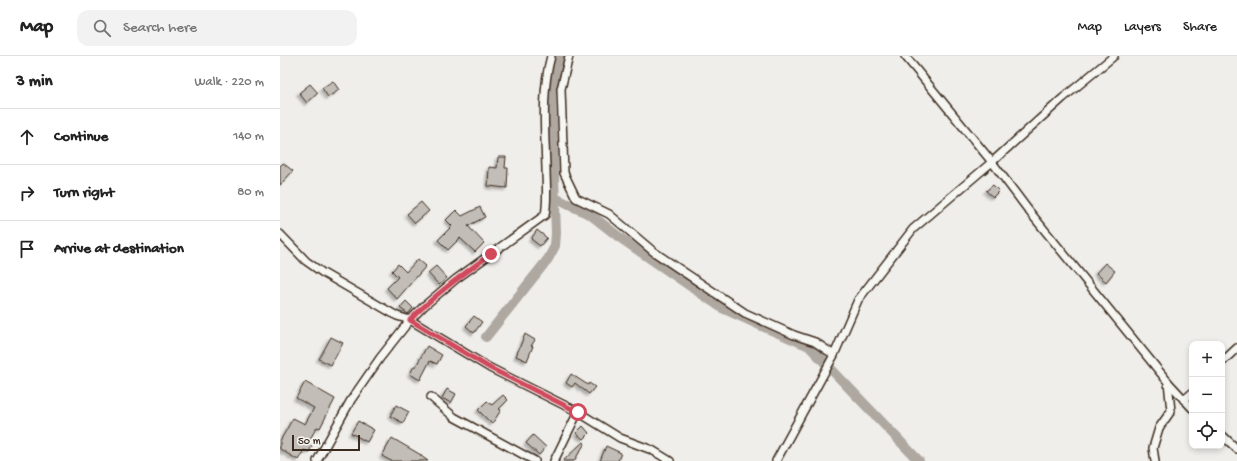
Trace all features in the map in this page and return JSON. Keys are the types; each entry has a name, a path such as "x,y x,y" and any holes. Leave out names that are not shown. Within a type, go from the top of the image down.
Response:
{"street":[{"path":"317,461 350,400 410,320 456,279 546,215 547,199 544,116 548,66 551,56"},
{"path":"569,56 561,89 564,174 576,198 609,214 654,252 745,313 794,335 816,342 834,355"},
{"path":"905,56 1168,382 1189,405"},
{"path":"776,461 834,355 858,300 913,229 992,162 1063,98 1114,56"},
{"path":"280,234 306,261 323,273 397,316 410,320 490,368 578,412 620,438 652,450 670,461"},
{"path":"1225,359 1237,348"},
{"path":"1155,461 1153,448 1159,428 1171,411 1168,382"},
{"path":"1184,400 1189,396"},
{"path":"431,397 454,417 535,461"},
{"path":"554,461 578,412"},
{"path":"1225,438 1237,449"}],"building":[{"path":"333,81 339,90 328,97 322,88"},
{"path":"310,84 318,93 307,103 299,93"},
{"path":"498,157 506,157 505,168 508,168 507,188 488,186 489,167 497,168"},
{"path":"283,163 293,171 280,185 280,166"},
{"path":"993,185 999,191 993,197 986,191"},
{"path":"421,202 429,211 415,223 407,214"},
{"path":"480,207 485,217 468,226 484,243 475,252 460,238 448,250 438,240 452,226 446,220 456,210 462,216"},
{"path":"537,230 547,238 540,246 531,239"},
{"path":"418,259 426,266 397,299 387,288 398,277 392,271 398,264 406,272"},
{"path":"1105,263 1115,271 1106,282 1096,273"},
{"path":"436,266 447,278 439,285 428,273"},
{"path":"406,301 413,308 408,314 400,308"},
{"path":"474,316 482,322 474,333 466,326"},
{"path":"525,334 535,340 531,346 533,346 527,361 516,356"},
{"path":"331,337 343,343 331,365 319,359"},
{"path":"427,346 442,355 437,364 430,361 420,380 410,374"},
{"path":"571,374 588,385 589,383 595,387 589,394 575,383 572,387 566,383"},
{"path":"305,382 335,399 320,428 317,427 307,444 312,446 309,452 304,450 298,460 280,449 280,441 293,418 305,424 314,408 296,398"},
{"path":"447,389 456,394 451,403 442,398"},
{"path":"503,395 508,400 499,409 501,410 492,424 478,410 487,401 492,405"},
{"path":"396,405 409,412 403,423 390,416"},
{"path":"358,421 374,430 367,442 351,433"},
{"path":"583,426 589,433 583,439 576,433"},
{"path":"533,435 546,447 539,455 526,443"},
{"path":"392,438 421,455 428,461 391,461 382,456"},
{"path":"583,442 585,443 574,461 563,461"},
{"path":"606,446 621,453 618,461 600,461"}],"waterway":[{"path":"486,337 548,259 555,246 556,233 551,94 561,56"},
{"path":"555,198 591,215 619,237 722,308 809,346 919,461"}],"route":[{"path":"491,254 456,279 410,320 490,368 578,412"}]}
